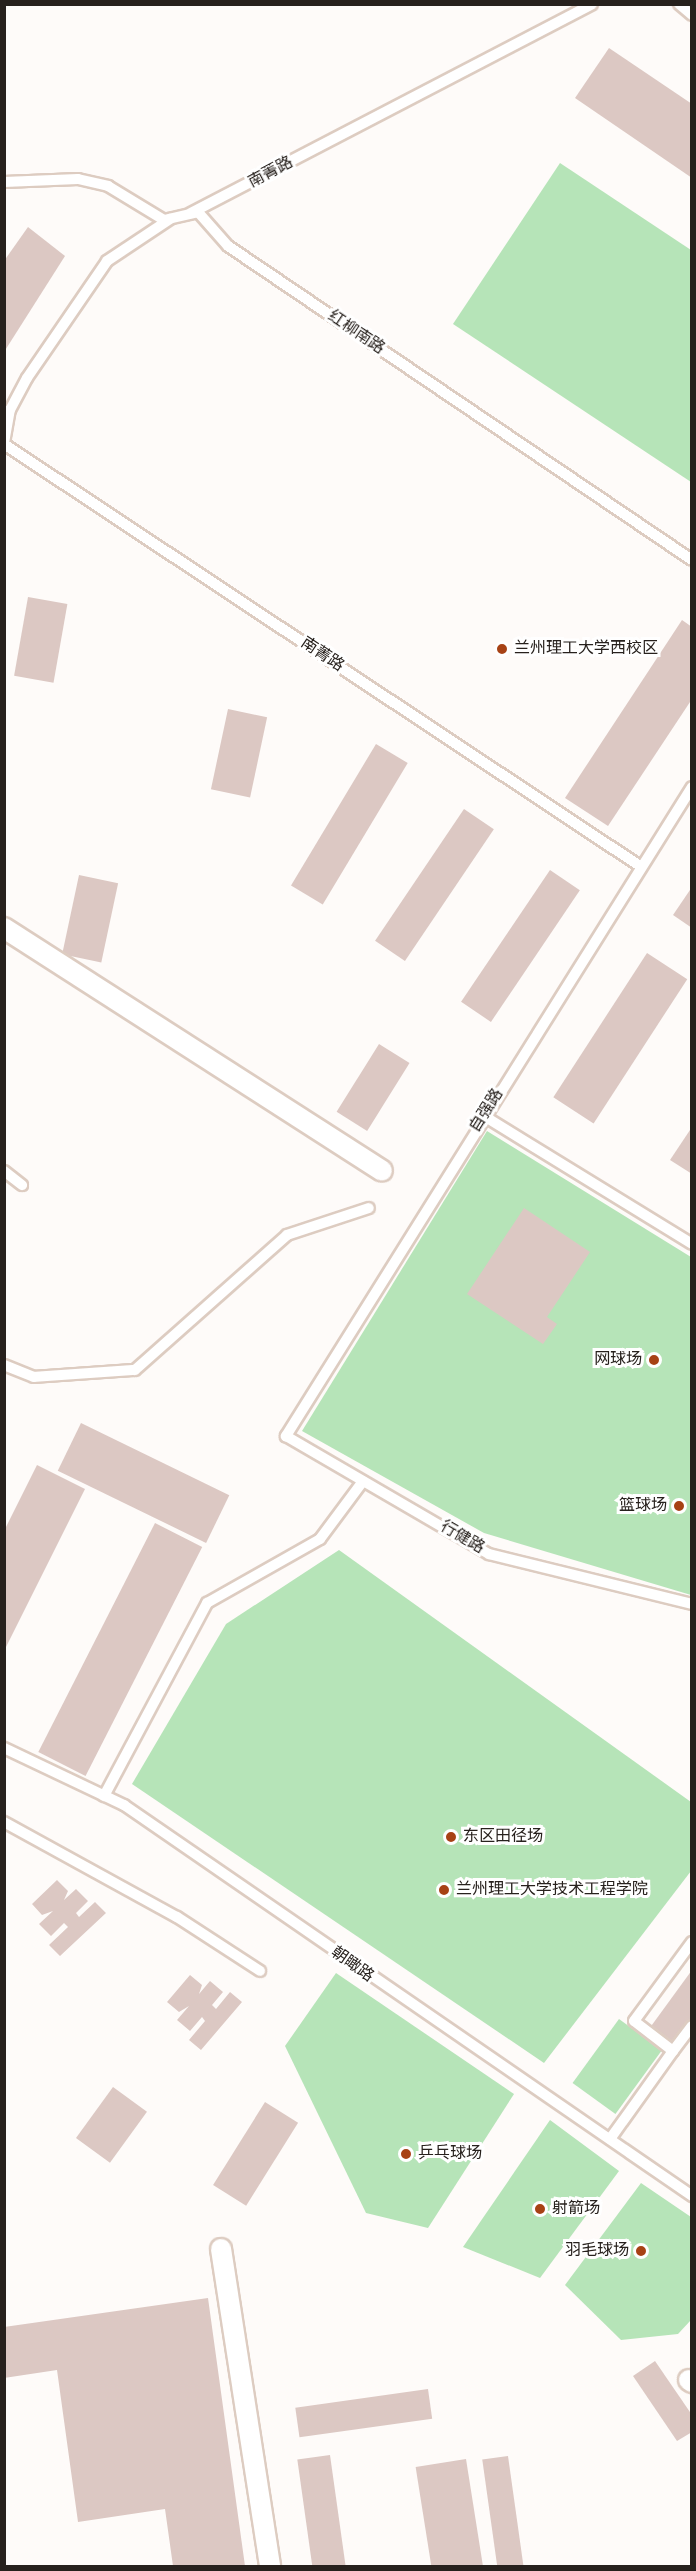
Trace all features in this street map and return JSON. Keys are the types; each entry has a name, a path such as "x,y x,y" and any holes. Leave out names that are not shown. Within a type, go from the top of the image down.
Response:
{"street":[{"path":"4,928 382,1171"},
{"path":"221,2249 270,2566"}],"lane":[{"name":"南菁路","path":"592,4 198,212 164,220 107,261 27,378 10,410 4,444 640,866"},
{"path":"679,4 692,15"},
{"path":"4,182 78,179 108,186 164,220"},
{"name":"红柳南路","path":"198,212 228,246 692,560"},
{"name":"自强路","path":"286,1436 640,866 692,787"},
{"path":"484,1116 692,1244"},
{"path":"4,1171 22,1185"},
{"path":"4,1365 34,1377 135,1370 287,1235 369,1208"},
{"name":"行健路","path":"286,1436 489,1554 692,1604"},
{"path":"104,1796 207,1604 320,1539 363,1481"},
{"name":"朝瞰路","path":"4,1748 104,1796 692,2196"},
{"path":"4,1822 177,1917 260,1971"},
{"path":"673,2051 634,2021 692,1942"},
{"path":"610,2139 692,2026"}],"green space":[{"path":"560,163 691,250 691,482 453,324"},
{"path":"487,1131 691,1257 691,1595 484,1533 302,1431"},
{"name":"东区田径场","path":"339,1550 691,1802 691,1871 544,2063 132,1784 226,1624"},
{"name":"乒乓球场","path":"336,1973 514,2094 428,2228 366,2213 285,2046"},
{"path":"619,2019 662,2050 615,2114 573,2083"},
{"name":"射箭场","path":"550,2120 619,2171 540,2278 463,2247"},
{"name":"羽毛球场","path":"641,2183 691,2217 691,2320 678,2334 621,2340 565,2285"}],"building":[{"path":"609,48 692,104 692,178 575,98"},
{"path":"28,227 65,256 4,352 4,261"},
{"path":"28,597 67,604 54,683 14,676"},
{"path":"682,620 692,627 692,699 608,826 565,798"},
{"path":"228,709 267,717 250,798 211,789"},
{"path":"376,744 408,763 323,904 291,885"},
{"path":"464,809 494,829 405,961 375,941"},
{"path":"550,870 580,890 491,1022 461,1002"},
{"path":"79,875 118,883 101,963 62,954"},
{"path":"692,887 692,928 673,915"},
{"path":"647,953 687,979 594,1123 553,1097"},
{"path":"379,1044 410,1063 367,1131 337,1112"},
{"path":"692,1127 692,1174 670,1160"},
{"path":"524,1208 590,1252 547,1317 557,1324 543,1344 467,1294"},
{"path":"81,1423 229,1495 206,1543 58,1471"},
{"path":"37,1465 85,1489 4,1651 4,1531"},
{"path":"155,1523 202,1547 86,1776 38,1752"},
{"path":"57,1880 68,1891 64,1900 76,1889 88,1901 76,1913 79,1917 95,1902 106,1913 60,1956 49,1945 68,1927 64,1923 51,1936 39,1924 53,1911 42,1915 32,1904"},
{"path":"692,1970 692,2020 673,2046 649,2029"},
{"path":"190,1975 202,1985 199,1994 210,1981 223,1992 212,2005 216,2009 230,1992 242,2002 201,2050 189,2040 205,2021 202,2017 190,2031 177,2020 189,2006 179,2012 167,2002"},
{"path":"113,2087 147,2112 110,2163 76,2138"},
{"path":"265,2102 298,2123 246,2206 213,2185"},
{"path":"208,2298 245,2566 173,2566 165,2509 78,2522 57,2370 4,2378 4,2327"},
{"path":"655,2361 692,2415 692,2432 677,2441 633,2376"},
{"path":"428,2389 432,2419 299,2437 295,2408"},
{"path":"330,2455 346,2566 312,2566 297,2460"},
{"path":"508,2456 523,2566 497,2566 482,2460"},
{"path":"466,2459 483,2566 431,2566 416,2467"}],"place":[{"name":"兰州理工大学西校区","path":"502,649"},
{"name":"网球场","path":"654,1360"},
{"name":"篮球场","path":"679,1506"},
{"name":"东区田径场","path":"451,1837"},
{"name":"兰州理工大学技术工程学院","path":"444,1890"},
{"name":"乒乓球场","path":"406,2154"},
{"name":"射箭场","path":"540,2209"},
{"name":"羽毛球场","path":"641,2251"}]}
